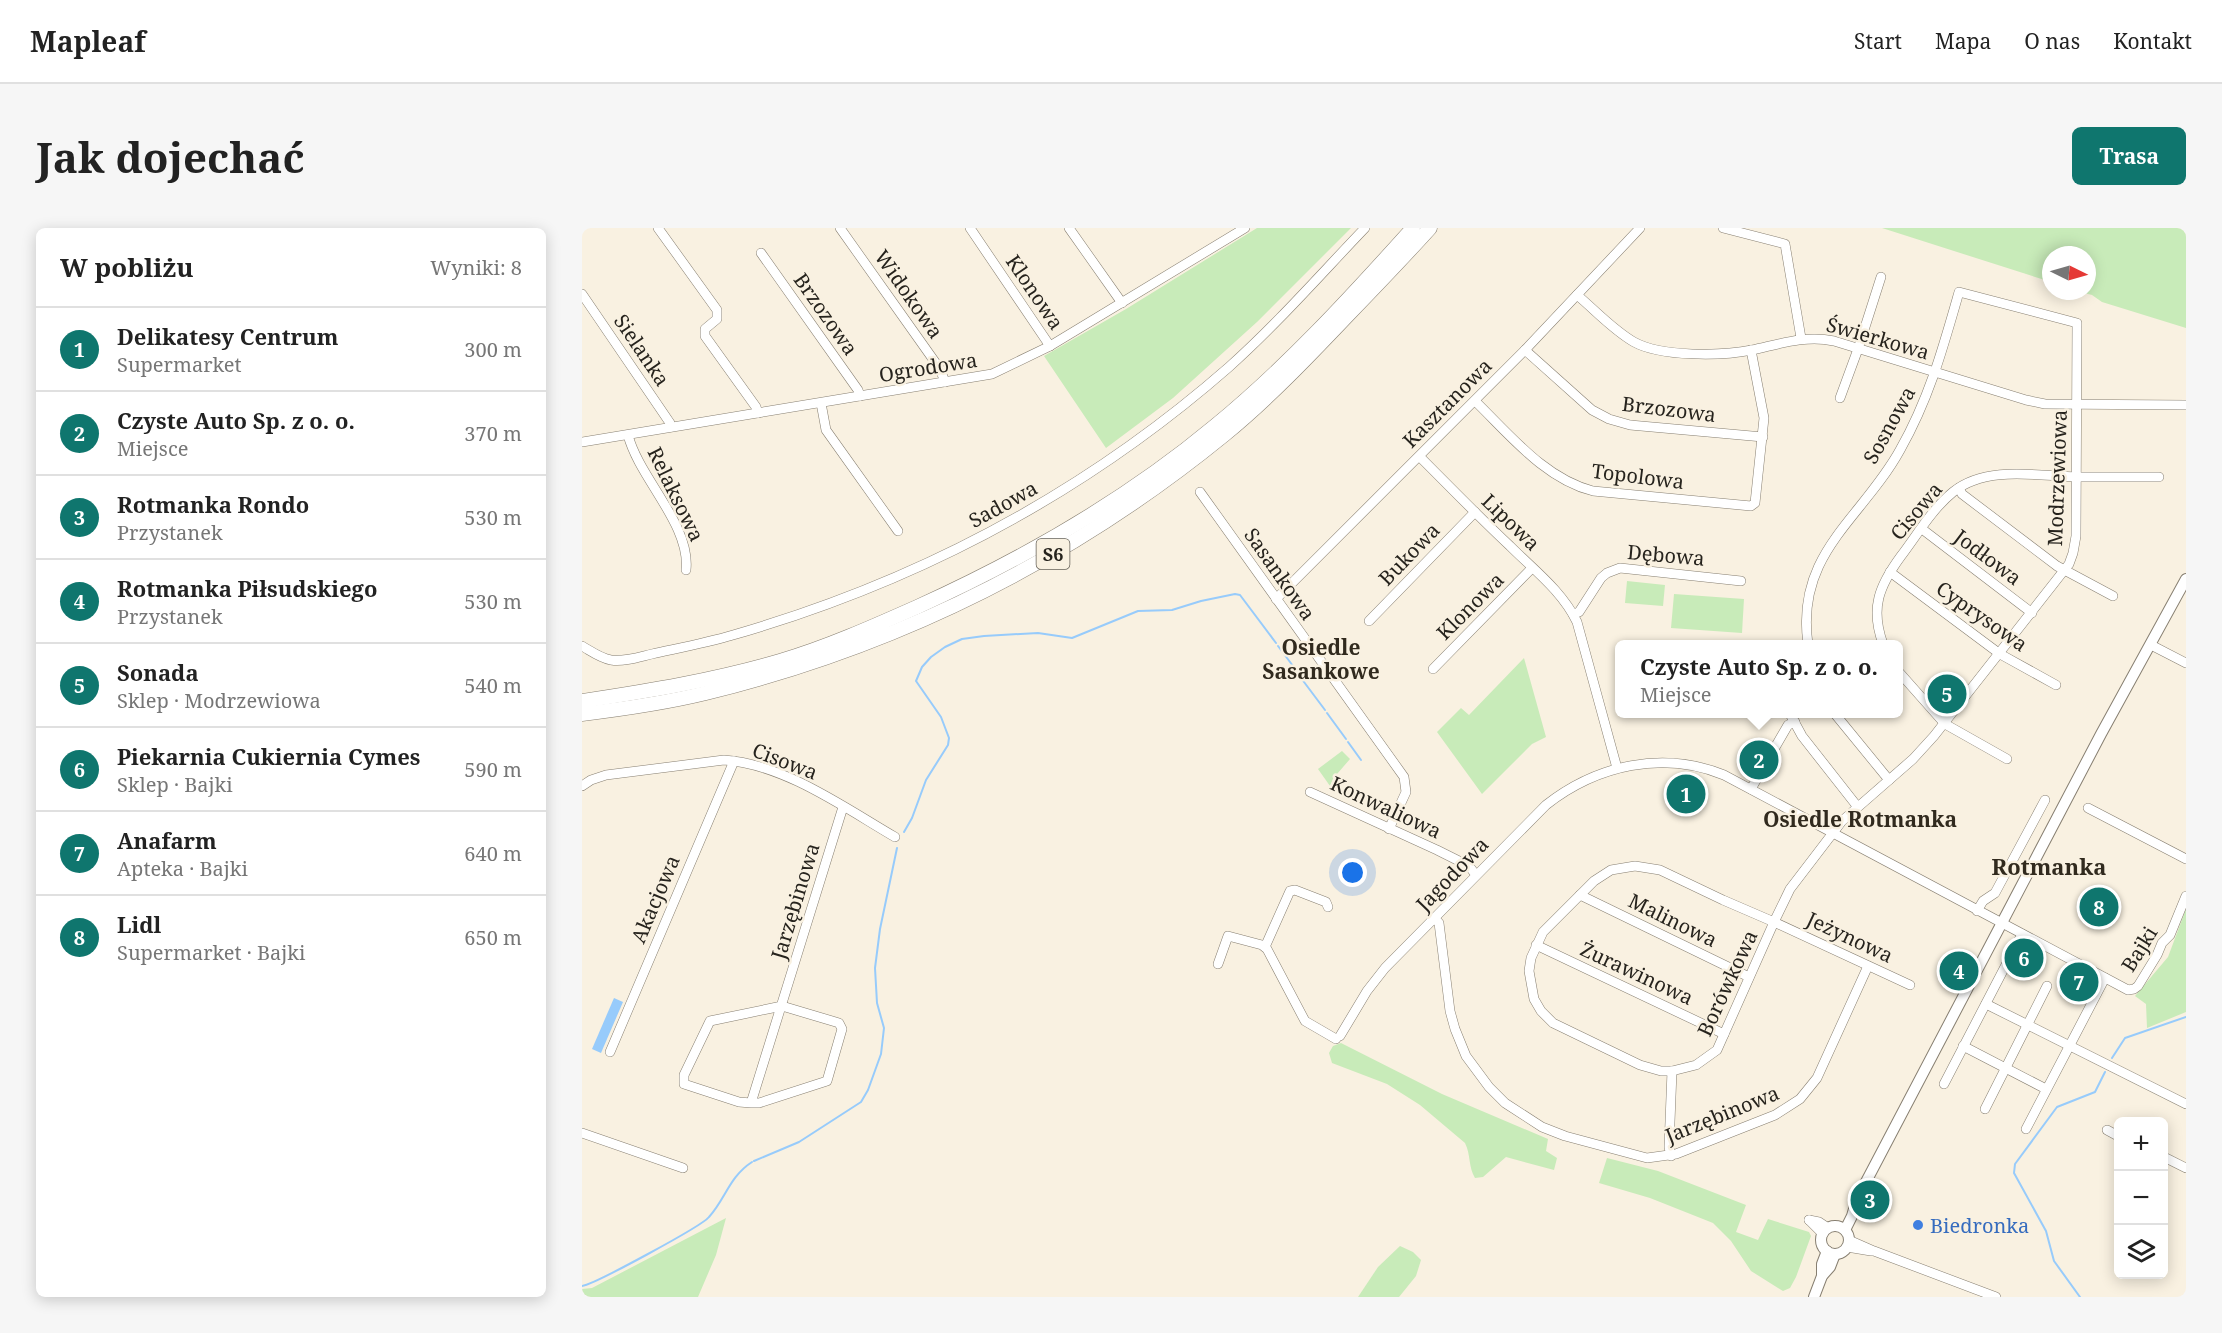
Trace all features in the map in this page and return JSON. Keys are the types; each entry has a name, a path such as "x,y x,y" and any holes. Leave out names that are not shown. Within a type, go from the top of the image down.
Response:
{"highway":[{"name":"S6","path":"582,701 700,681 781,661 863,631 977,580 1058,535 1134,486 1214,427 1286,362 1413,228"},
{"name":"S6","path":"582,714 704,694 783,672 859,647 987,591 1066,547 1149,493 1226,434 1299,366 1430,228"}],"main road":[{"path":"1814,1297 1822,1276 1822,1264 1831,1252 1838,1234 2101,734 2186,579"},
{"path":"1831,1252 1822,1243 1838,1234"}],"street":[{"path":"658,228 717,310 717,319 705,329 705,336 758,413"},
{"name":"Widokowa","path":"840,228 940,369 945,382"},
{"name":"Klonowa","path":"970,228 1050,346"},
{"path":"1069,228 1122,303"},
{"name":"Ogrodowa","path":"582,442 1002,371 1050,346 1245,228"},
{"name":"Sadowa","path":"582,646 601,657 618,661 711,641 801,615 858,594 921,567 987,534 1090,473 1185,403 1275,324 1365,228"},
{"name":"Kasztanowa","path":"1276,599 1475,401 1640,228"},
{"path":"1723,228 1785,244 1801,338"},
{"name":"Brzozowa","path":"761,253 860,396"},
{"path":"1840,398 1881,277"},
{"name":"Sosnowa","path":"1808,640 1806,621 1812,580 1838,531 1900,450 1936,373 1959,292 2077,323"},
{"name":"Sielanka","path":"582,294 671,427"},
{"name":"Świerkowa","path":"1577,295 1626,337 1647,348 1714,354 1751,350 1801,338 1826,339 2045,404 2186,405"},
{"name":"Modrzewiowa","path":"1833,832 1857,806 1919,753 1945,724 2065,570 2071,559 2075,543 2077,323"},
{"name":"Brzozowa","path":"1525,350 1585,405 1609,419 1630,426 1762,436"},
{"path":"1751,350 1764,412 1762,436"},
{"name":"Topolowa","path":"1475,401 1542,465 1558,477 1584,489 1751,506 1755,503 1762,436"},
{"path":"821,403 826,430 898,531"},
{"name":"Relaksowa","path":"628,435 682,538 687,557 686,570"},
{"name":"Lipowa","path":"1420,457 1557,591 1574,614"},
{"name":"Cisowa","path":"1882,640 1878,625 1877,602 1881,589 1890,572 1922,529 1946,499 1959,488 1981,478 1993,476 2159,477"},
{"path":"1959,488 1962,494 2065,570 2113,596"},
{"name":"Sasankowa","path":"1200,492 1404,777 1406,792 1389,829"},
{"name":"Bukowa","path":"1368,621 1475,512"},
{"name":"Jodłowa","path":"1922,529 2032,613"},
{"name":"Klonowa","path":"1433,669 1533,568"},
{"name":"Dębowa","path":"1574,614 1579,612 1604,575 1620,568 1741,580"},
{"name":"Cyprysowa","path":"1890,572 2000,654 2056,685"},
{"path":"1574,614 1617,768"},
{"path":"2151,645 2186,663"},
{"path":"1903,676 1945,724 2007,759"},
{"path":"1751,789 1792,718"},
{"path":"1792,718 1802,736 1857,806"},
{"path":"1838,718 1889,780"},
{"name":"Cisowa","path":"582,786 606,775 724,760 734,761 777,773 895,837"},
{"name":"Akacjowa","path":"610,1052 734,761"},
{"name":"Jagodowa","path":"1265,947 1305,1021 1338,1038 1367,991 1385,968 1476,875 1557,797 1589,778 1617,768 1658,762 1691,765 1721,774 1833,832"},
{"name":"Konwaliowa","path":"1310,792 1469,866 1476,875"},
{"path":"1977,911 1983,901 1995,893 2045,800"},
{"name":"Jarzębinowa","path":"751,1103 843,807"},
{"path":"2088,807 2186,859"},
{"name":"Bajki","path":"1833,832 2128,990 2138,986 2162,943 2170,935 2186,896"},
{"name":"Borówkowa","path":"1774,922 1660,870 1635,866 1611,870 1594,881 1543,932 1530,964 1530,986 1533,999 1553,1023 1640,1065 1660,1071 1672,1071 1696,1065 1717,1050 1790,889 1833,832"},
{"path":"1218,964 1228,936 1265,947 1290,891 1295,890 1326,902 1328,907"},
{"name":"Malinowa","path":"1580,895 1749,977"},
{"name":"Jarzębinowa","path":"1434,918 1439,922 1450,1011 1455,1029 1466,1056 1489,1087 1521,1114 1542,1127 1565,1136 1647,1158 1671,1156 1775,1115 1800,1099 1817,1078 1868,966"},
{"name":"Jeżynowa","path":"1774,922 1910,985"},
{"path":"1944,1084 2022,934"},
{"name":"Żurawinowa","path":"1536,945 1724,1034"},
{"name":"Bajki","path":"2026,1129 2104,978"},
{"path":"1985,1109 2047,986"},
{"path":"1986,1004 2186,1104"},
{"path":"782,1006 839,1023 842,1029 827,1081 759,1103 739,1102 684,1084 684,1075 710,1021 782,1006"},
{"path":"1963,1046 2046,1089"},
{"path":"1671,1156 1669,1147 1672,1071"},
{"path":"2107,1130 2114,1134"},
{"path":"582,1133 683,1168"},
{"path":"2168,1159 2186,1168"},
{"path":"1838,1234 1874,1251 1996,1297"}],"green space":[{"path":"1257,228 1351,228 1257,322 1173,398 1106,448 1044,356 1126,309"},
{"path":"1882,228 2186,228 2186,328 2102,302 2096,298 2096,246 2042,246 2042,279"},
{"path":"1627,581 1665,585 1663,606 1625,603"},
{"path":"1674,594 1744,599 1742,633 1671,628"},
{"path":"1524,658 1546,737 1532,744 1482,794 1437,732 1461,708 1469,715"},
{"path":"1342,751 1350,759 1335,774 1330,786 1318,769"},
{"path":"2186,909 2186,1012 2147,1028 2146,1004 2135,996 2168,957"},
{"path":"1341,1043 1442,1094 1548,1139 1546,1151 1557,1158 1554,1170 1506,1157 1483,1177 1475,1178 1465,1143 1420,1105 1387,1084 1332,1063 1329,1053 1333,1046"},
{"path":"1607,1158 1658,1171 1746,1205 1736,1232 1758,1240 1768,1219 1809,1232 1811,1236 1790,1288 1783,1291 1751,1271 1731,1241 1713,1223 1650,1198 1599,1183"},
{"path":"726,1218 716,1255 698,1297 582,1297 582,1289 592,1288"},
{"path":"1400,1246 1413,1252 1421,1260 1416,1276 1399,1297 1358,1297 1378,1267"}],"water":[{"path":"614,998 623,1002 601,1053 592,1049"}],"waterway":[{"path":"904,832 912,818 926,780 948,745 949,738 941,717 916,681 922,667 945,647 962,639 984,636 1038,633 1072,638 1138,611 1172,610 1235,594 1240,595 1276,643"},
{"path":"1278,646 1299,674"},
{"path":"1301,678 1325,710"},
{"path":"1327,713 1346,739"},
{"path":"1348,742 1361,760"},
{"path":"754,1161 799,1142 861,1102 868,1090 881,1054 884,1028 877,1003 875,968 880,929 897,848"},
{"path":"2112,1058 2125,1038 2186,1017"},
{"path":"2080,1297 2054,1261 2046,1231 2014,1173 2015,1164 2057,1107 2095,1092 2105,1072"},
{"path":"582,1286 669,1243 702,1223 715,1210 738,1174 752,1162"}],"place":[{"name":"Sonada","path":"1947,694"},
{"name":"Czyste Auto Sp. z o. o.","path":"1759,760"},
{"name":"Delikatesy Centrum","path":"1686,794"},
{"name":"Lidl","path":"2099,907"},
{"name":"Piekarnia Cukiernia Cymes","path":"2024,958"},
{"name":"Rotmanka Piłsudskiego","path":"1959,971"},
{"name":"Anafarm","path":"2079,982"},
{"name":"Rotmanka Rondo","path":"1870,1200"},
{"name":"Biedronka","path":"1918,1225"}],"district":[{"name":"Osiedle Sasankowe","path":"1321,659"},
{"name":"Osiedle Rotmanka","path":"1860,819"},
{"name":"Rotmanka","path":"2049,866"}]}
